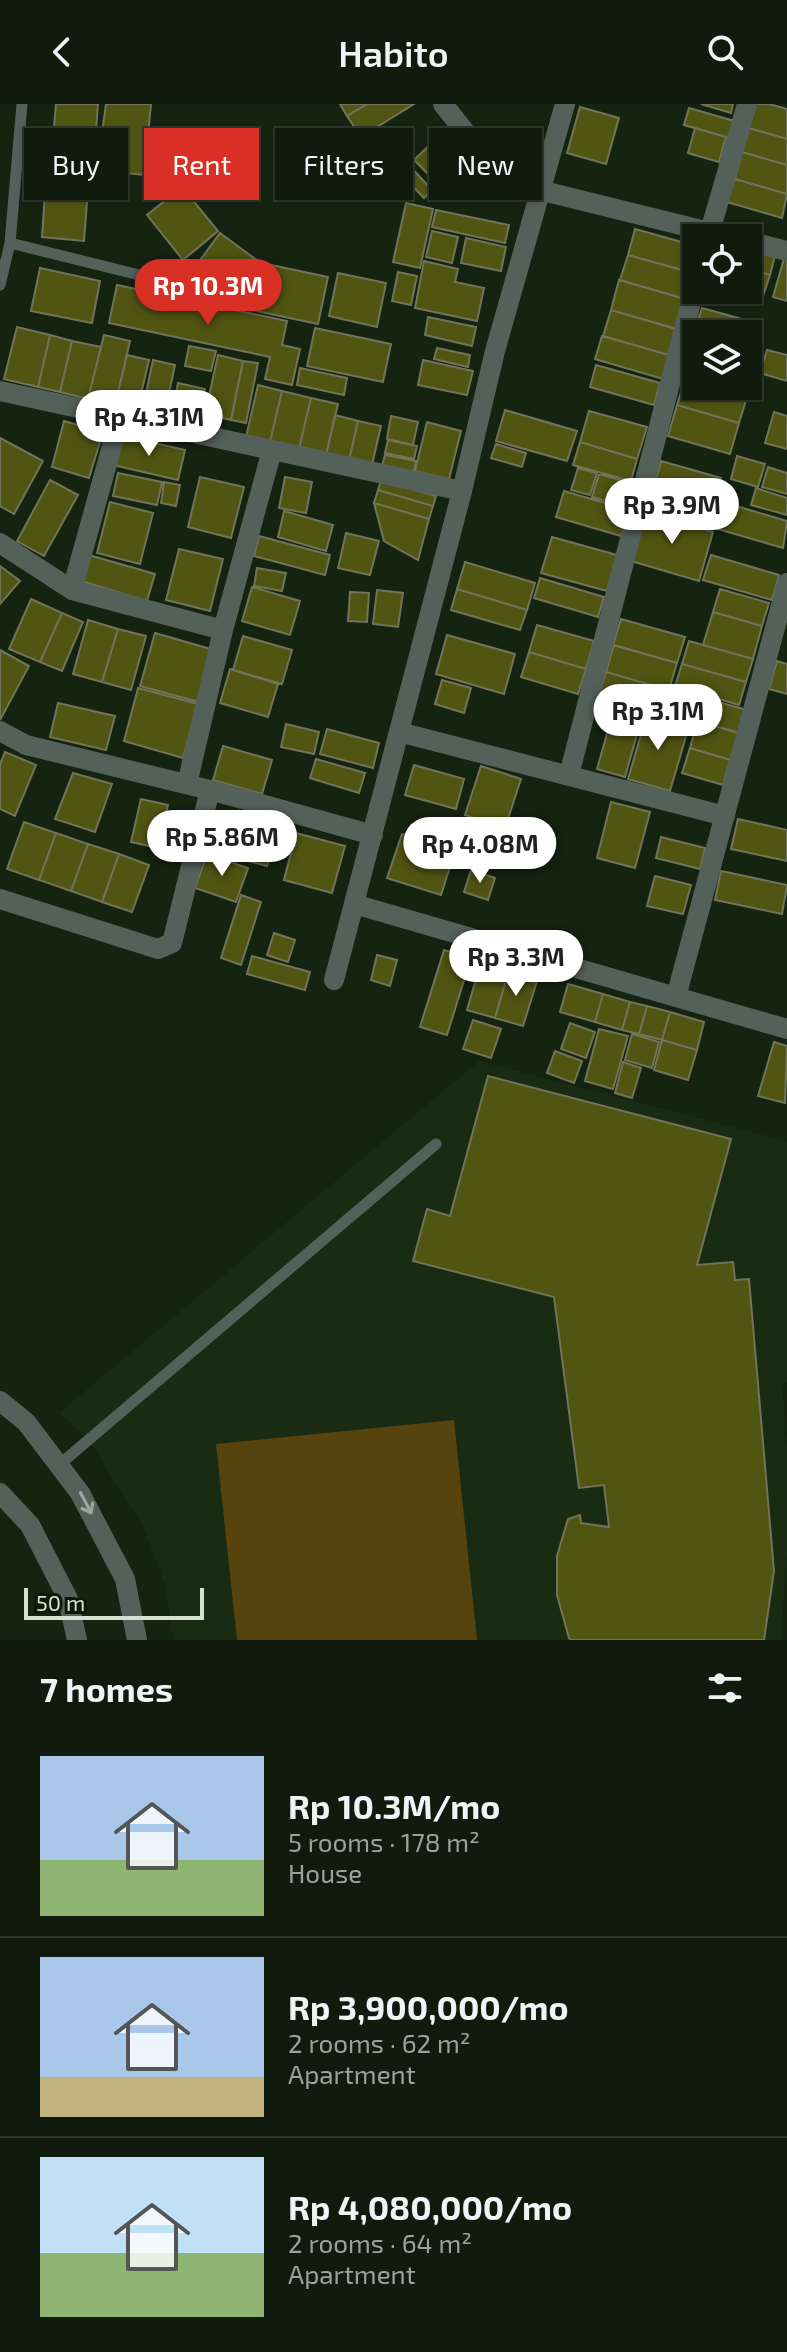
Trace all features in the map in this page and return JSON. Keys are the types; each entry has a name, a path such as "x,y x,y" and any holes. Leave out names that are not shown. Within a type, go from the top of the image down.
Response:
{"street":[{"path":"443,104 462,128"},
{"path":"542,180 565,104"},
{"path":"712,224 747,104"},
{"path":"542,191 682,228"},
{"path":"334,980 536,200"},
{"path":"762,245 787,251"},
{"path":"569,775 691,304"},
{"path":"0,391 462,491"},
{"path":"72,590 120,417"},
{"path":"187,784 223,630 272,450"},
{"path":"0,543 72,590 223,630"},
{"path":"676,997 787,583"},
{"path":"0,731 26,745 187,784 373,835"},
{"path":"399,732 725,816"},
{"path":"0,899 158,949 166,948 172,943 210,790"},
{"path":"354,904 787,1029"},
{"path":"0,1401 26,1422 80,1493 125,1579 137,1640"},
{"path":"0,1493 30,1525 68,1599 77,1640"}],"lane":[{"path":"0,285 10,243 22,104"},
{"path":"10,243 196,289"},
{"path":"59,1465 436,1144"}],"shaded area":[{"path":"479,1061 787,1141 787,1383 782,1383 787,1444 787,1552 781,1640 173,1640 165,1585 144,1528 87,1437 59,1413"},
{"path":"454,1420 477,1640 237,1640 216,1444"}],"building":[{"path":"56,104 98,104 96,128 54,127"},
{"path":"106,104 151,104 149,128 144,128 144,175 128,173 128,128 103,128"},
{"path":"340,104 367,104 347,116"},
{"path":"367,104 414,104 375,128 355,128 347,116"},
{"path":"701,104 733,104 731,113"},
{"path":"756,104 787,109 787,139 749,128"},
{"path":"580,107 619,118 606,164 567,153"},
{"path":"689,108 738,122 733,139 684,125"},
{"path":"695,128 726,137 719,162 688,153"},
{"path":"749,128 787,139 787,165 742,152"},
{"path":"429,146 429,175 414,160"},
{"path":"742,152 787,165 787,194 735,179"},
{"path":"413,169 429,187 429,193 424,198 413,187"},
{"path":"735,179 787,194 782,218 727,202"},
{"path":"45,200 87,200 84,241 42,237"},
{"path":"166,200 193,200 218,231 183,260 147,215"},
{"path":"406,203 433,209 420,268 393,262"},
{"path":"436,210 509,225 505,243 432,227"},
{"path":"635,229 682,242 682,270 628,255"},
{"path":"432,231 458,237 452,263 426,257"},
{"path":"220,233 258,261 228,301 190,274"},
{"path":"466,238 506,247 501,271 461,263"},
{"path":"762,252 775,256 770,275 762,273"},
{"path":"628,255 682,270 682,298 620,280"},
{"path":"787,256 787,301 773,297"},
{"path":"424,261 458,269 455,282 484,288 477,321 415,308"},
{"path":"262,263 328,277 318,324 252,310"},
{"path":"40,268 100,281 92,323 31,311"},
{"path":"398,272 417,276 411,305 392,301"},
{"path":"338,273 386,283 377,327 329,316"},
{"path":"762,273 770,275 762,296"},
{"path":"619,280 682,298 684,304 676,329 611,310"},
{"path":"117,285 287,321 282,345 300,349 292,385 265,379 270,357 109,323"},
{"path":"702,308 745,320 698,320"},
{"path":"611,310 677,329 669,355 603,336"},
{"path":"428,317 476,327 472,346 425,335"},
{"path":"17,327 50,335 38,387 4,379"},
{"path":"315,328 391,344 383,382 307,366"},
{"path":"50,335 72,341 60,392 38,387"},
{"path":"104,335 130,341 115,405 88,399"},
{"path":"602,336 669,355 663,379 595,359"},
{"path":"72,341 101,347 88,399 60,392"},
{"path":"189,346 216,351 211,371 185,366"},
{"path":"437,348 470,355 468,367 434,359"},
{"path":"767,350 787,355 787,381 762,374"},
{"path":"127,355 149,360 137,411 115,405"},
{"path":"218,355 243,361 231,420 205,414"},
{"path":"153,360 175,365 163,421 141,417"},
{"path":"423,360 473,371 467,395 418,385"},
{"path":"243,361 258,363 246,423 231,420"},
{"path":"596,365 660,383 654,405 590,387"},
{"path":"300,368 347,378 344,395 297,385"},
{"path":"178,383 205,389 198,420 172,414"},
{"path":"258,385 282,391 270,442 246,437"},
{"path":"682,389 682,400 746,400 739,423 677,405"},
{"path":"282,391 311,398 299,449 270,442"},
{"path":"311,398 338,404 326,455 299,449"},
{"path":"677,405 739,423 730,454 668,436"},
{"path":"505,410 577,431 567,461 496,441"},
{"path":"589,411 647,427 637,459 580,442"},
{"path":"774,412 787,416 787,449 765,443"},
{"path":"335,415 358,421 349,460 326,455"},
{"path":"391,416 418,422 413,445 387,439"},
{"path":"64,421 103,432 89,478 52,467"},
{"path":"358,421 381,426 372,465 349,460"},
{"path":"427,422 461,431 449,479 415,471"},
{"path":"120,435 185,450 178,480 113,465"},
{"path":"0,438 43,461 14,514 0,506"},
{"path":"388,440 417,446 414,459 385,453"},
{"path":"580,442 637,459 631,481 573,465"},
{"path":"496,444 526,453 522,467 491,458"},
{"path":"385,455 416,461 413,476 381,470"},
{"path":"737,456 765,464 758,487 731,479"},
{"path":"661,461 721,478 714,503 654,486"},
{"path":"768,467 787,473 787,494 762,487"},
{"path":"578,468 597,473 590,495 571,490"},
{"path":"118,473 162,482 157,505 113,496"},
{"path":"599,474 620,480 613,503 592,497"},
{"path":"200,477 244,487 231,538 188,527"},
{"path":"285,477 312,482 306,513 279,508"},
{"path":"50,480 78,495 44,556 17,541"},
{"path":"381,480 436,496 433,506 378,490"},
{"path":"164,482 180,485 176,506 161,503"},
{"path":"756,488 787,498 787,515 751,505"},
{"path":"378,490 433,506 429,519 374,503"},
{"path":"564,491 629,510 621,536 556,517"},
{"path":"110,502 153,513 140,564 97,553"},
{"path":"374,503 429,519 418,560 384,541"},
{"path":"726,503 787,521 783,548 718,529"},
{"path":"284,511 333,525 326,551 278,537"},
{"path":"645,512 713,532 699,581 631,561"},
{"path":"346,533 379,541 370,575 338,568"},
{"path":"259,536 330,555 325,575 254,556"},
{"path":"552,537 617,555 607,591 541,573"},
{"path":"179,549 223,559 210,611 166,600"},
{"path":"89,555 155,574 147,601 81,581"},
{"path":"711,555 779,575 772,600 703,580"},
{"path":"465,562 535,583 527,610 457,589"},
{"path":"0,566 20,581 0,604"},
{"path":"257,568 286,573 282,591 254,586"},
{"path":"540,578 604,597 598,617 534,598"},
{"path":"252,587 300,601 290,635 242,621"},
{"path":"457,589 527,610 520,630 451,610"},
{"path":"720,589 769,603 762,626 713,612"},
{"path":"377,590 403,593 398,627 373,624"},
{"path":"350,592 369,593 367,622 348,621"},
{"path":"31,599 62,613 40,662 9,649"},
{"path":"713,612 762,626 753,659 703,645"},
{"path":"62,613 83,622 62,671 40,662"},
{"path":"621,619 685,637 677,663 613,645"},
{"path":"88,620 118,629 102,682 73,674"},
{"path":"537,625 594,641 586,669 529,652"},
{"path":"118,629 146,636 131,690 102,682"},
{"path":"155,633 214,650 199,702 140,686"},
{"path":"447,635 515,654 504,694 436,674"},
{"path":"243,636 292,650 282,684 233,670"},
{"path":"689,641 753,659 746,682 682,664"},
{"path":"614,645 677,663 669,690 606,672"},
{"path":"0,650 29,666 0,720"},
{"path":"529,652 586,669 578,694 521,677"},
{"path":"777,661 787,664 787,694 769,689"},
{"path":"682,664 746,682 739,705 675,686"},
{"path":"230,669 278,684 268,717 220,703"},
{"path":"606,672 669,690 663,712 599,694"},
{"path":"442,680 471,688 464,713 435,704"},
{"path":"138,688 198,704 183,758 124,741"},
{"path":"704,698 747,710 740,733 697,721"},
{"path":"58,703 115,716 106,750 50,737"},
{"path":"647,714 689,726 670,791 628,779"},
{"path":"612,716 640,724 625,777 597,769"},
{"path":"697,721 739,733 731,760 690,748"},
{"path":"286,724 319,732 314,754 281,747"},
{"path":"327,729 379,743 373,768 320,754"},
{"path":"223,746 272,760 262,794 213,780"},
{"path":"690,748 730,760 723,785 682,773"},
{"path":"5,752 36,765 15,816 0,809 0,764"},
{"path":"316,759 365,773 359,793 310,778"},
{"path":"414,765 464,779 456,809 405,795"},
{"path":"481,766 521,779 505,828 465,815"},
{"path":"73,773 112,784 95,832 55,819"},
{"path":"141,799 168,805 158,848 131,842"},
{"path":"611,802 650,812 635,868 597,858"},
{"path":"218,818 277,833 267,866 210,851"},
{"path":"738,819 787,830 787,861 731,849"},
{"path":"24,822 56,833 39,880 7,869"},
{"path":"56,833 88,844 71,891 39,880"},
{"path":"296,833 345,846 332,893 284,880"},
{"path":"402,834 455,851 441,895 387,878"},
{"path":"661,837 705,848 700,869 656,858"},
{"path":"88,844 119,854 102,902 71,891"},
{"path":"119,854 149,865 132,912 102,902"},
{"path":"207,854 248,868 236,902 195,888"},
{"path":"471,870 495,878 488,900 464,892"},
{"path":"721,871 787,885 782,914 715,900"},
{"path":"655,876 691,885 683,914 647,906"},
{"path":"241,895 261,902 241,965 221,958"},
{"path":"274,933 295,940 288,962 267,955"},
{"path":"444,950 471,958 447,1035 420,1027"},
{"path":"377,955 397,960 390,986 371,980"},
{"path":"252,956 310,972 305,990 247,974"},
{"path":"481,962 509,970 495,1018 467,1010"},
{"path":"509,970 538,978 523,1026 495,1018"},
{"path":"568,984 603,994 595,1022 560,1012"},
{"path":"603,994 630,1002 622,1030 595,1022"},
{"path":"630,1002 647,1006 639,1034 622,1030"},
{"path":"647,1006 670,1012 662,1040 639,1034"},
{"path":"670,1012 704,1022 697,1050 662,1040"},
{"path":"473,1020 501,1029 491,1058 463,1049"},
{"path":"570,1023 595,1032 586,1058 561,1049"},
{"path":"599,1029 628,1036 613,1089 585,1081"},
{"path":"632,1034 659,1042 652,1068 625,1060"},
{"path":"662,1040 697,1050 688,1080 654,1070"},
{"path":"774,1042 787,1046 785,1103 758,1096"},
{"path":"555,1051 582,1061 574,1083 547,1073"},
{"path":"623,1062 641,1068 632,1098 615,1093"},
{"path":"488,1076 731,1139 697,1265 733,1262 735,1280 749,1279 774,1571 764,1640 569,1638 557,1595 557,1556 568,1519 580,1515 581,1523 609,1527 604,1485 579,1488 554,1297 413,1261 427,1209 450,1216"}]}
